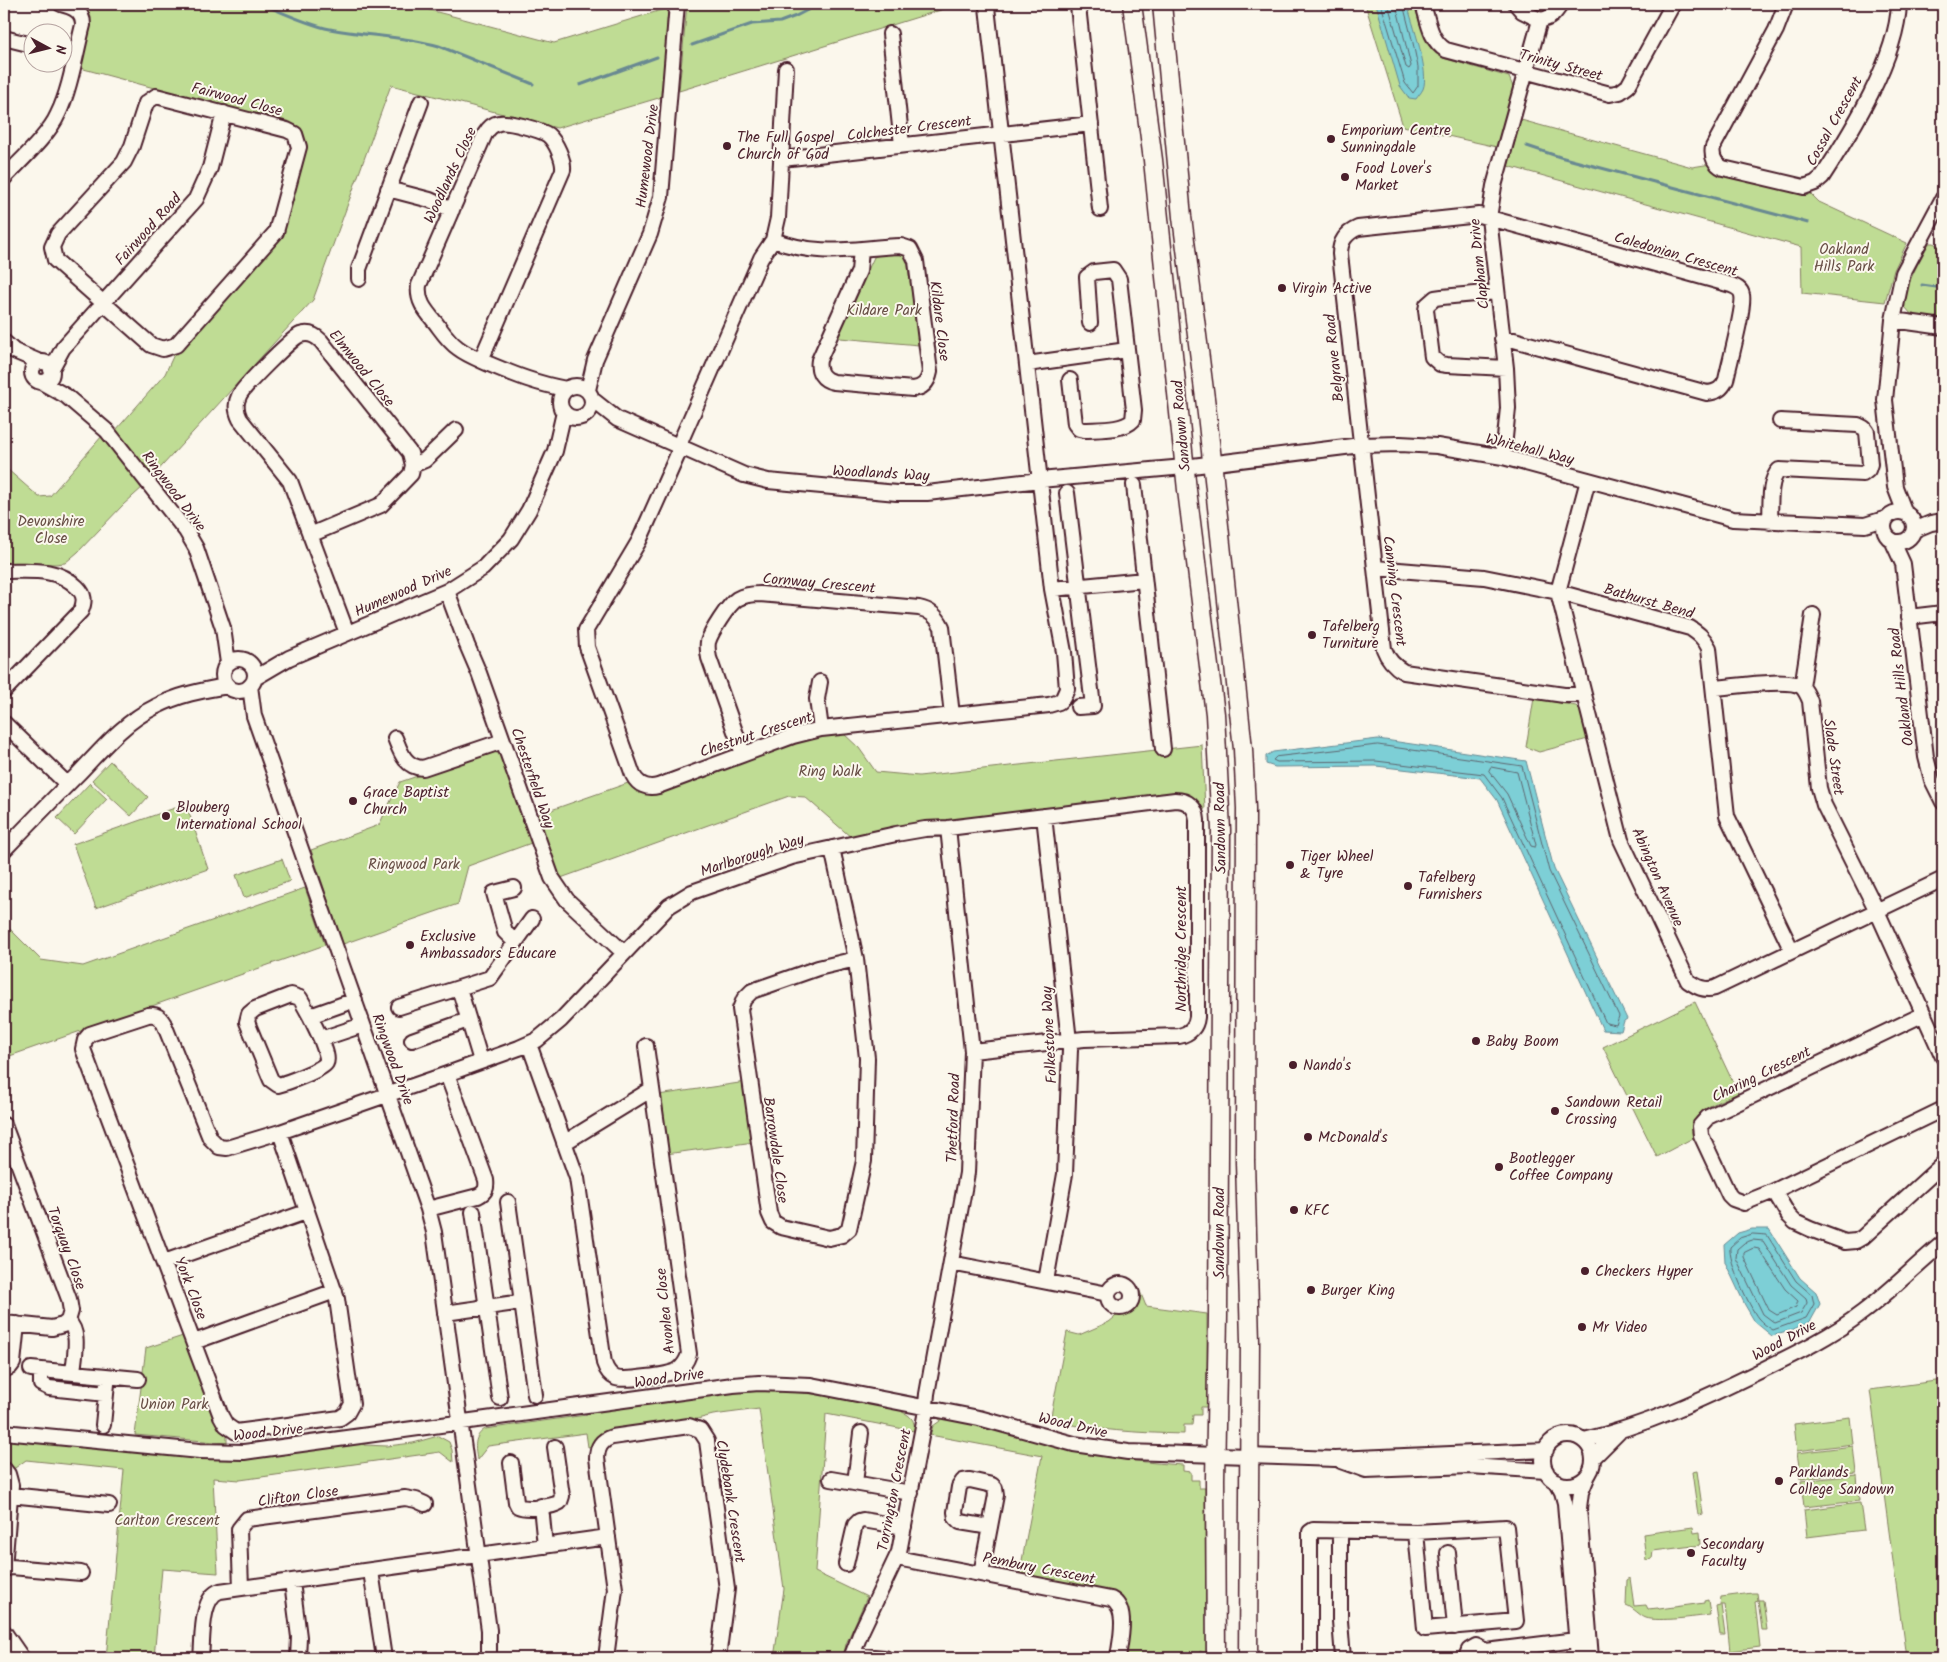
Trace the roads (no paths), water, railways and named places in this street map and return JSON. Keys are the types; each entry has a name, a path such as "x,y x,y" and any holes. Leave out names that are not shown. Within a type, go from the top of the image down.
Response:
{"main road":[{"name":"Sandown Road","path":"1132,4 1161,234 1184,467 1215,714 1221,814 1216,1658"},
{"name":"Sandown Road","path":"1162,4 1182,217 1212,463 1243,749 1246,799 1245,1125 1250,1341 1248,1658"}],"street":[{"path":"4,178 51,126 64,100 83,21 75,9 61,4"},
{"name":"Humewood Drive","path":"581,391 650,234 661,198 677,4"},
{"name":"Trinity Street","path":"1423,4 1434,37 1442,48 1605,94 1620,92 1631,82 1673,4"},
{"path":"1516,4 1522,11 1540,20 1547,19 1555,13 1561,4"},
{"name":"Cossal Crescent","path":"1786,4 1776,30 1713,147 1712,155 1716,163 1723,168 1804,187 1815,183 1822,177 1868,97 1896,31 1899,4"},
{"path":"1078,6 1100,209"},
{"path":"987,7 1040,480"},
{"name":"Clapham Drive","path":"1503,457 1508,408 1506,368 1489,218 1494,186 1540,20"},
{"path":"890,34 902,145"},
{"path":"4,38 22,42"},
{"path":"679,447 761,258 773,240 778,218 786,69"},
{"name":"Fairwood Close","path":"156,96 161,96 287,130 297,138 298,152 276,232 172,347 163,350 151,345 103,302 55,260 52,247 58,234 124,162 132,146 144,108 149,100 156,96"},
{"path":"359,279 359,269 421,102"},
{"name":"Fairwood Road","path":"43,370 182,217 196,199 210,168 224,113"},
{"name":"Woodlands Close","path":"482,360 562,176 564,166 551,139 542,132 501,122 491,127 485,134 419,285 418,297 422,307 450,342 463,352 526,380 572,412"},
{"name":"Colchester Crescent","path":"782,159 1091,124"},
{"path":"388,189 430,200 452,210"},
{"path":"1910,525 1895,487 1885,400 1893,320 1903,273 1943,198"},
{"name":"Belgrave Road","path":"1361,444 1340,254 1341,243 1344,237 1351,231 1368,227 1479,215 1489,218"},
{"name":"Caledonian Crescent","path":"1489,218 1731,284 1740,290 1742,294 1742,309 1726,380 1714,392 1707,393 1502,339"},
{"name":"Kildare Close","path":"773,240 788,246 818,251 861,250 901,246 910,249 914,256 930,372 927,382 920,387 913,389 834,382 826,380 820,374 819,360 859,271 861,250"},
{"path":"1070,380 1075,424 1079,429 1084,430 1131,423 1134,417 1119,279 1113,270 1094,272 1087,277 1090,323"},
{"path":"1497,292 1442,297 1431,301 1426,310 1429,345 1432,357 1440,364 1506,368"},
{"path":"1893,320 1943,327"},
{"name":"Elmwood Close","path":"347,633 290,481 240,418 236,407 242,391 294,338 302,334 311,334 321,341 410,453 413,465"},
{"path":"9,346 43,370"},
{"path":"1027,364 1127,350"},
{"name":"Ringwood Drive","path":"43,370 66,396 107,431 186,531 196,548 223,628 226,667"},
{"name":"Woodlands Close","path":"526,380 581,391"},
{"path":"581,391 591,409 572,412 562,395 581,391"},
{"name":"Woodlands Way","path":"581,391 618,420"},
{"name":"Humewood Drive","path":"4,850 130,721 156,706 192,692 243,685 288,658 447,591 484,568 511,539 529,510 572,412"},
{"name":"Woodlands Way","path":"572,412 618,420 751,478 798,484 914,493 951,491 1040,480 1184,467"},
{"path":"1770,522 1773,484 1776,472 1781,470 1863,474 1868,470 1870,464 1867,432 1862,427 1780,421"},
{"path":"310,535 381,505 408,478 413,465 425,460 456,430"},
{"name":"Whitehall Way","path":"1184,467 1361,444 1437,446 1503,457 1733,520 1865,526 1889,537"},
{"name":"Canning Crescent","path":"1361,444 1384,649 1388,659 1396,668 1404,672 1564,695 1584,695"},
{"name":"Chestnut Crescent","path":"679,447 677,456 639,541 588,625 586,642 633,775 641,785 649,787 658,786 793,736 821,729 1049,705 1063,698 1067,689 1064,652 1052,589 1040,480"},
{"name":"Abington Avenue","path":"1588,480 1558,592 1621,840 1688,981 1698,988 1708,990 1715,988 1943,879"},
{"path":"1134,485 1163,749"},
{"path":"1895,487 1884,527 1889,537 1900,542 1910,525"},
{"path":"1067,493 1093,706 1078,707"},
{"path":"1888,517 1898,512 1910,525"},
{"name":"Whitehall Way","path":"1865,526 1888,517"},
{"path":"1910,525 1937,522"},
{"name":"Oakland Hills Road","path":"1902,564 1910,525"},
{"name":"Oakland Hills Road","path":"1889,537 1902,564 1926,757 1932,780 1943,802"},
{"name":"Bathurst Bend","path":"1375,568 1484,577 1558,592 1690,628 1705,639 1709,648 1714,688 1727,816 1792,951"},
{"path":"4,571 56,573 66,577 83,592 84,603 81,611 4,691"},
{"path":"1052,589 1144,580"},
{"name":"Chesterfield Way","path":"447,591 479,673 550,874 572,904 624,953"},
{"name":"Cornway Crescent","path":"743,754 709,658 708,648 711,636 730,605 748,594 918,608 930,612 942,626 952,715"},
{"path":"1909,617 1943,613"},
{"path":"1714,688 1782,682 1802,687 1813,615"},
{"name":"Ringwood Drive","path":"223,628 247,661"},
{"name":"Humewood Drive","path":"247,661 288,658"},
{"path":"234,659 247,661 255,673 243,685 224,679 226,667 234,659"},
{"name":"Humewood Drive","path":"192,692 226,667"},
{"path":"820,682 817,699 821,729"},
{"name":"Ringwood Drive","path":"243,685 388,1093 428,1209 434,1232 489,1630 488,1658"},
{"name":"Slade Street","path":"1802,687 1810,701 1819,788 1824,805 1877,911"},
{"path":"4,723 68,784"},
{"path":"396,738 405,760 414,766 423,768 503,741"},
{"name":"Marlborough Way","path":"388,1093 529,1044 553,1028 670,906 692,892 792,857 925,829 948,828 1175,800 1184,801 1191,805"},
{"name":"Northridge Crescent","path":"1069,1041 1179,1036 1189,1032 1195,1024 1197,1017 1198,820 1196,812 1191,805"},
{"name":"Folkestone Way","path":"1044,816 1069,1041 1065,1174 1046,1281"},
{"name":"Thetford Road","path":"926,1408 968,1173 972,1051 948,828"},
{"name":"Barrowdale Close","path":"832,848 856,959 867,1058 864,1161 849,1229 842,1236 829,1238 780,1227 774,1222 769,1213 740,1010 744,999 752,991 818,968 856,959"},
{"path":"514,888 494,893 505,932 515,942"},
{"path":"1877,911 1943,1057"},
{"path":"399,1008 490,978 532,919"},
{"path":"459,988 481,1061"},
{"path":"294,995 300,998 310,1016 327,1059 324,1065 280,1085 276,1084 271,1080 247,1022 249,1014 255,1008 280,997 294,995"},
{"path":"310,1016 355,1000"},
{"name":"Charing Crescent","path":"1924,1014 1734,1104 1703,1121 1700,1126 1701,1135 1728,1194 1738,1202 1744,1203 1774,1192 1942,1115"},
{"name":"York Close","path":"280,1132 306,1212 335,1291 352,1404 347,1413 340,1418 241,1432 230,1429 221,1416 84,1050 87,1037 148,1015 157,1016 164,1024 212,1142 220,1147 227,1148 280,1132 388,1093"},
{"path":"412,1040 468,1020"},
{"path":"321,1040 363,1025"},
{"path":"972,1051 1069,1041"},
{"name":"Avonlea Close","path":"529,1044 580,1190 605,1368 613,1376 622,1379 671,1373 679,1370 688,1358 646,1046"},
{"path":"428,1209 478,1196 487,1187 447,1074"},
{"path":"564,1142 652,1089"},
{"name":"Torquay Close","path":"4,1126 69,1300 71,1311 68,1321 73,1328 76,1338 73,1373"},
{"path":"1774,1192 1795,1222 1839,1241 1851,1242 1864,1237 1943,1164"},
{"path":"508,1202 535,1395"},
{"path":"164,1262 306,1212"},
{"path":"473,1212 500,1398"},
{"name":"Wood Drive","path":"1584,1440 1619,1432 1706,1397 1781,1361 1862,1313 1943,1242"},
{"path":"951,1263 1108,1294"},
{"path":"194,1342 335,1291"},
{"path":"445,1313 522,1302"},
{"path":"4,1370 13,1363 11,1324 52,1328 63,1325 68,1321"},
{"path":"106,1394 49,1388 41,1384 36,1370 138,1378"},
{"path":"103,1425 108,1376"},
{"name":"Wood Drive","path":"4,1432 231,1453 283,1448 460,1422 759,1383 811,1385 979,1418 1074,1444 1128,1452 1335,1459 1546,1450"},
{"name":"Torrington Crescent","path":"852,1656 861,1632 897,1558 926,1408"},
{"name":"Clydebank Crescent","path":"606,1658 615,1589 597,1458 601,1444 612,1437 685,1426 700,1430 707,1441 727,1589 718,1658"},
{"name":"Wood Drive","path":"1593,1458 1619,1432"},
{"path":"855,1483 861,1433"},
{"path":"1563,1658 1584,1657 1579,1508 1582,1488 1592,1469 1593,1458 1591,1449 1584,1440 1574,1435 1562,1436 1552,1441 1546,1450 1544,1460 1546,1471 1556,1481 1565,1503 1583,1639"},
{"path":"511,1463 517,1504 524,1508 556,1504 561,1499 555,1447"},
{"name":"Wood Drive","path":"1335,1459 1366,1470 1470,1466 1546,1471"},
{"path":"4,1469 8,1474 11,1485 4,1568 11,1567 81,1574"},
{"path":"1556,1481 1564,1484 1573,1484 1580,1482 1588,1475"},
{"path":"831,1479 910,1493"},
{"path":"10,1496 109,1505"},
{"name":"Clifton Close","path":"242,1588 239,1529 247,1519 405,1498 425,1504"},
{"path":"540,1506 545,1546"},
{"path":"846,1564 855,1525 859,1521 863,1520 904,1527"},
{"path":"1310,1658 1310,1532 1313,1530 1416,1532 1505,1526 1507,1528 1516,1621 1455,1628 1425,1629 1416,1532"},
{"path":"981,1574 990,1527"},
{"path":"1340,1530 1340,1621 1343,1658"},
{"path":"201,1658 207,1602 215,1592 608,1537"},
{"path":"1448,1553 1455,1628"},
{"name":"Pembury Crescent","path":"897,1558 1114,1601 1122,1613 1118,1658"},
{"path":"371,1571 384,1658"},
{"path":"292,1582 299,1637 298,1658"},
{"path":"1476,1626 1484,1652"},
{"path":"4,1632 22,1658"},
{"path":"1466,1658 1469,1650 1484,1652 1583,1639"},
{"path":"852,1656 885,1658"}],"water":[{"path":"1376,4 1407,4 1420,47 1425,81 1423,89 1416,99 1409,98 1400,86"},
{"path":"1378,739 1526,761 1554,869 1627,1019 1624,1021 1621,1031 1603,1030 1497,800 1480,778 1376,766 1275,767 1266,764 1266,756 1273,752"},
{"path":"1752,1229 1769,1229 1800,1278 1816,1292 1820,1304 1810,1322 1772,1336 1755,1322 1725,1262 1724,1245 1738,1233"}],"waterway":[{"path":"262,4 321,27 412,40 439,46 533,84"},
{"path":"692,45 752,24 780,22 819,4"},
{"path":"580,85 657,57"},
{"path":"1527,146 1560,157 1808,223"},
{"path":"1922,285 1943,288"}],"place":[{"name":"Emporium Centre Sunningdale","path":"1331,139"},
{"name":"The Full Gospel Church of God","path":"727,146"},
{"name":"Food Lover's Market","path":"1345,177"},
{"name":"Virgin Active","path":"1282,288"},
{"name":"Tafelberg Turniture","path":"1312,635"},
{"name":"Grace Baptist Church","path":"353,801"},
{"name":"Blouberg International School","path":"166,816"},
{"name":"Tiger Wheel & Tyre","path":"1290,865"},
{"name":"Tafelberg Furnishers","path":"1408,886"},
{"name":"Exclusive Ambassadors Educare","path":"410,945"},
{"name":"Baby Boom","path":"1476,1041"},
{"name":"Nando's","path":"1293,1065"},
{"name":"Sandown Retail Crossing","path":"1555,1111"},
{"name":"McDonald's","path":"1308,1137"},
{"name":"Bootlegger Coffee Company","path":"1499,1167"},
{"name":"KFC","path":"1294,1210"},
{"name":"Checkers Hyper","path":"1585,1271"},
{"name":"Burger King","path":"1311,1290"},
{"name":"Mr Video","path":"1582,1327"},
{"name":"Parklands College Sandown","path":"1779,1481"},
{"name":"Secondary Faculty","path":"1691,1553"}],"park label":[{"name":"Oakland Hills Park","path":"1844,258"},
{"name":"Kildare Park","path":"884,310"},
{"name":"Devonshire Close","path":"51,530"},
{"name":"Ring Walk","path":"830,771"},
{"name":"Ringwood Park","path":"414,864"},
{"name":"Union Park","path":"174,1404"},
{"name":"Carlton Crescent","path":"167,1520"}]}
